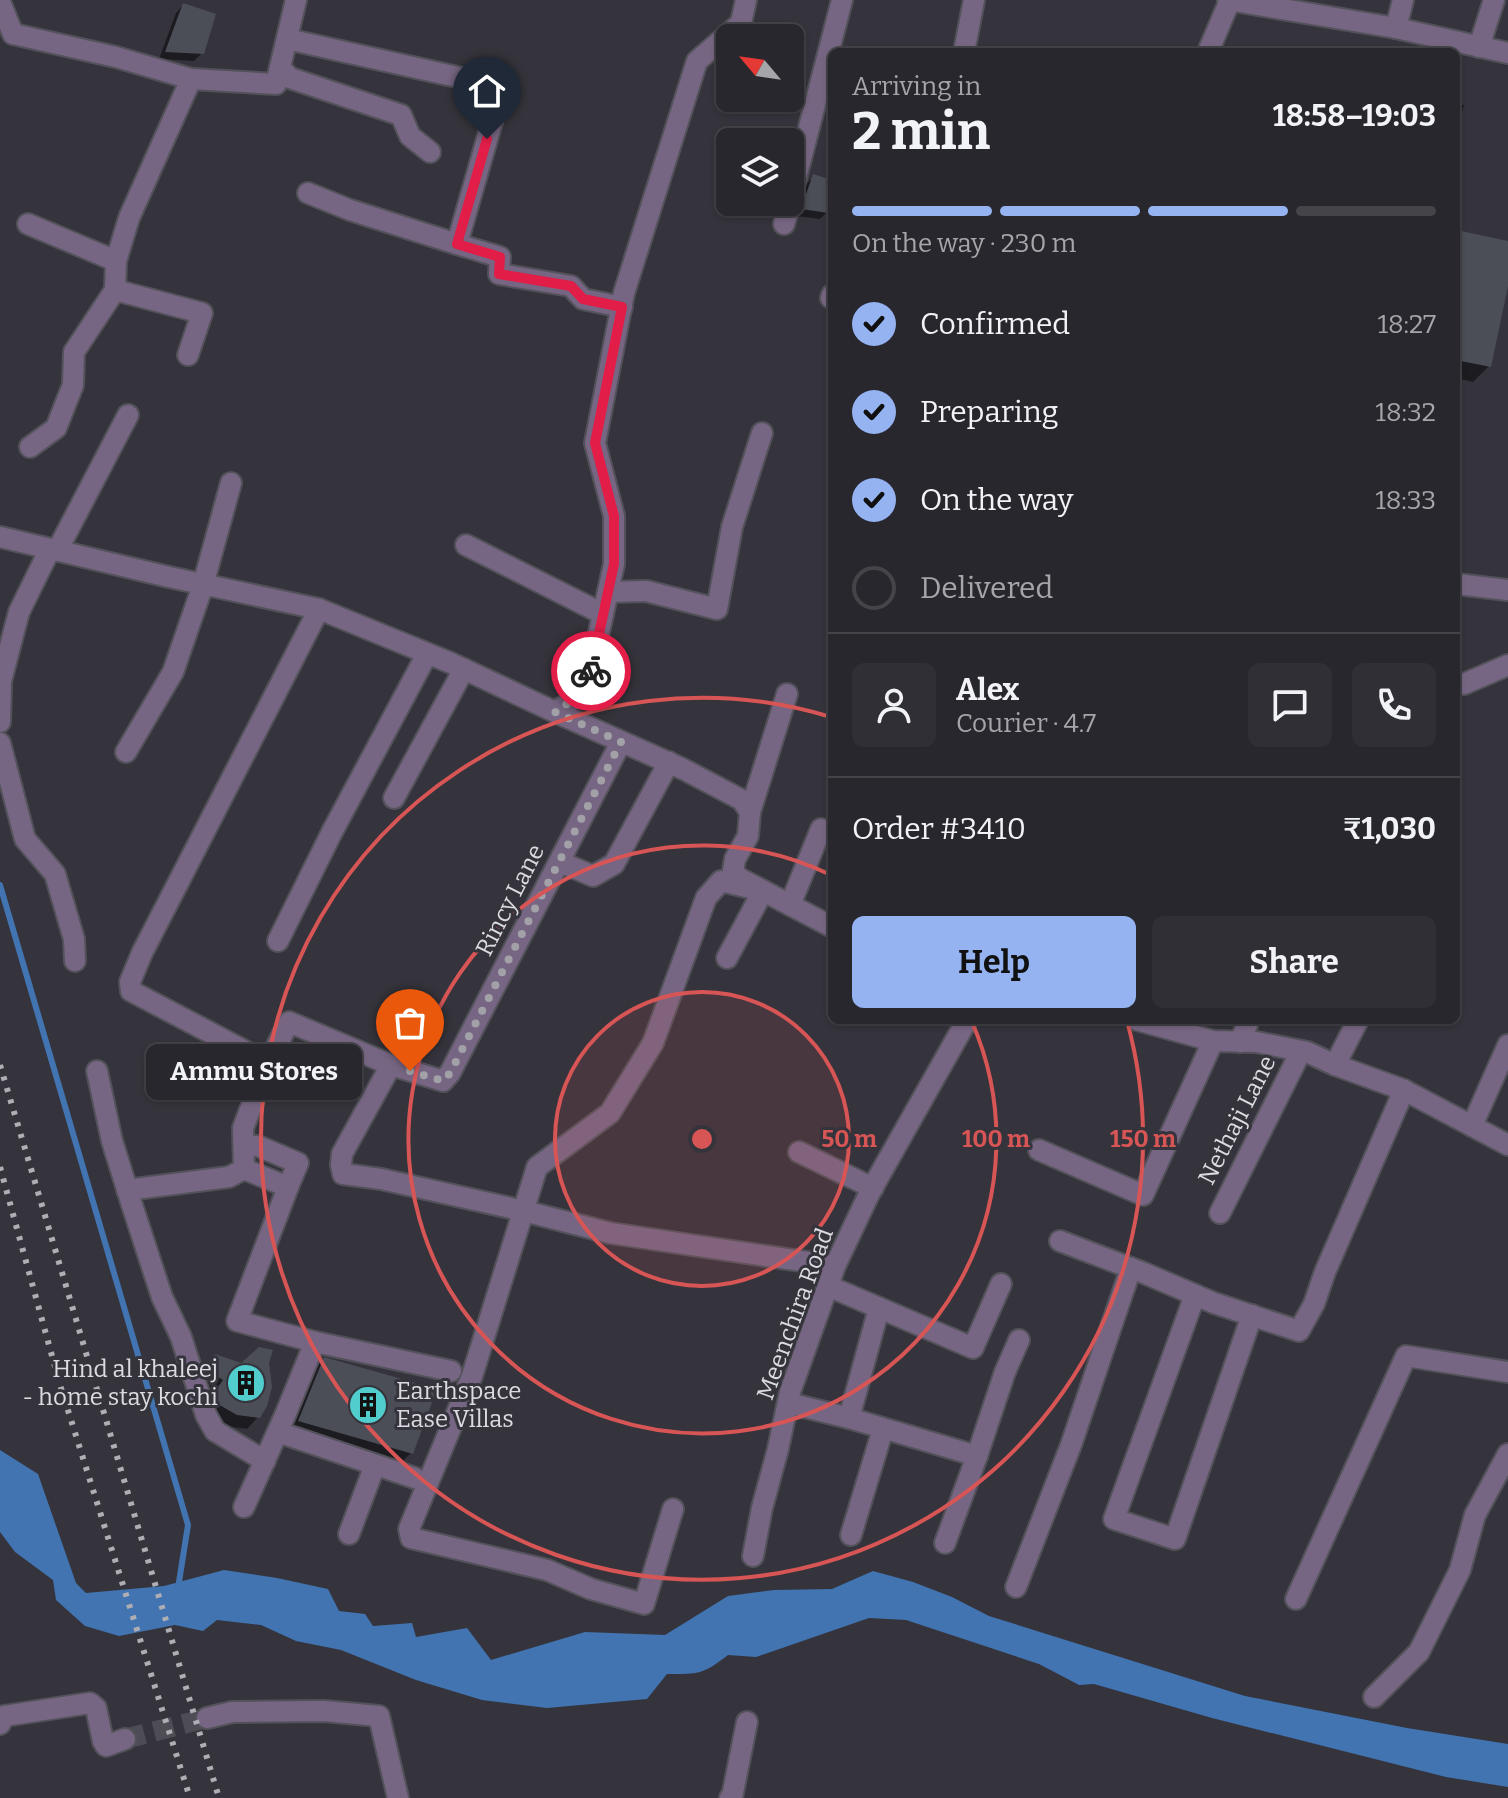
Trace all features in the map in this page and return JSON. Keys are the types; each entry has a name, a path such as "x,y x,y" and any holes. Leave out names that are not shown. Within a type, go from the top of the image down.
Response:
{"street":[{"path":"278,76 296,0"},
{"path":"555,712 586,691 614,564 614,516 595,443 622,307 697,61 741,23 746,0"},
{"path":"830,48 842,0"},
{"path":"965,48 974,0"},
{"path":"1210,48 1229,0 1396,28 1508,53"},
{"path":"1396,28 1403,0"},
{"path":"1479,47 1494,0"},
{"path":"0,2 13,34 116,57 191,79 290,78 401,115 410,136 430,152"},
{"path":"287,39 502,87 457,244"},
{"path":"804,148 828,54"},
{"path":"30,447 56,428 73,385 74,352 115,290 116,261 129,218 191,79"},
{"path":"308,193 350,210 500,257 499,274 571,286 583,299 622,307"},
{"path":"784,224 786,216"},
{"path":"28,224 116,261"},
{"path":"115,290 202,313 188,355"},
{"path":"0,722 1,681 19,612 128,415"},
{"path":"608,592 646,591 717,609 732,527 762,433"},
{"path":"126,752 173,672 203,585 231,483"},
{"path":"0,537 319,609 464,669 669,762 742,800 750,812"},
{"path":"466,545 603,614"},
{"path":"1460,584 1508,590"},
{"path":"268,1063 131,991 130,982 142,953 319,609"},
{"path":"278,941 427,654"},
{"path":"1464,684 1508,665"},
{"path":"394,798 464,669"},
{"path":"787,694 750,812 748,836 735,859 733,871 739,878 828,925"},
{"name":"Rincy Lane","path":"391,1065 443,1081 450,1073 621,742"},
{"path":"0,743 25,839 55,874 74,939 75,961"},
{"path":"560,862 593,876 614,864 669,762"},
{"path":"790,905 821,829"},
{"path":"673,1509 644,1604 591,1589 547,1570 411,1538 409,1529 472,1376 537,1167 610,1113 653,1043 706,898 721,881 763,891"},
{"path":"727,958 763,891"},
{"path":"244,1169 243,1128 268,1063 289,1022 391,1065 342,1154 343,1174 381,1179 610,1233 835,1266"},
{"name":"Meenchira Road","path":"753,1556 788,1403 835,1266 873,1188 965,1024"},
{"path":"1168,1024 1192,1027 1213,1041 1256,1042 1301,1051 1404,1090 1508,1145"},
{"path":"1240,1042 1247,1024"},
{"path":"1335,1065 1356,1024"},
{"path":"1039,1150 1143,1195 1213,1041"},
{"path":"1472,1126 1508,1045"},
{"name":"Nethaji Lane","path":"1220,1213 1301,1051"},
{"path":"97,1071 112,1141 127,1190 162,1297 181,1337 206,1415 215,1431 265,1461"},
{"path":"1060,1241 1214,1303 1299,1331 1314,1304 1404,1090"},
{"path":"244,1146 258,1146 298,1163 237,1321 315,1342 451,1371"},
{"path":"799,1152 873,1188"},
{"path":"127,1190 229,1177 244,1169"},
{"path":"244,1169 288,1187"},
{"path":"1016,1587 1071,1445 1131,1268"},
{"path":"828,1286 973,1348 1001,1284"},
{"path":"1195,1295 1114,1519 1175,1539 1252,1315"},
{"path":"849,1418 879,1308"},
{"path":"945,1543 1019,1340"},
{"path":"244,1507 315,1342"},
{"path":"1296,1599 1406,1356 1508,1372"},
{"path":"788,1403 977,1456"},
{"path":"851,1535 883,1429"},
{"path":"278,1432 415,1478"},
{"path":"1374,1697 1419,1652 1460,1570 1475,1515 1508,1454"},
{"path":"349,1534 375,1465"},
{"path":"0,1724 4,1716 90,1703 96,1708 106,1746 125,1739"},
{"path":"207,1718 232,1712 324,1711 379,1716 398,1798"},
{"path":"730,1798 747,1722"}],"water":[{"path":"0,1450 38,1474 76,1583 86,1593 164,1586 224,1570 277,1578 328,1589 339,1611 365,1614 373,1626 412,1623 416,1637 467,1628 491,1660 585,1632 665,1635 728,1596 774,1590 832,1589 873,1571 952,1597 989,1616 1245,1696 1508,1744 1508,1787 1446,1777 1212,1718 1094,1684 1079,1685 1039,1664 906,1620 869,1618 756,1657 728,1655 700,1672 667,1674 647,1699 547,1708 482,1700 416,1680 341,1650 296,1641 261,1625 217,1620 203,1631 175,1625 119,1636 85,1626 56,1600 53,1580 15,1552 0,1532"}],"building":[{"path":"183,3 216,14 204,54 165,52"},
{"path":"813,174 828,179 828,213 804,209"},
{"path":"1460,231 1508,241 1508,286 1491,367 1460,361"},
{"name":"Hind al khaleej - home stay kochi","path":"259,1347 273,1350 269,1363 272,1387 267,1406 260,1418 237,1415 216,1403 213,1394 223,1380 205,1369 215,1354 241,1363"},
{"name":"Earthspace Ease Villas","path":"324,1357 437,1389 413,1454 298,1421"}],"waterway":[{"path":"0,885 188,1525 179,1582"}],"tunnel":[{"path":"125,1739 207,1718"}],"railway":[{"path":"0,1065 219,1798"},
{"path":"0,1167 60,1385 190,1798"}],"way so far":[{"path":"410,1071 443,1081 450,1073 621,742 555,712 586,691 591,671"}],"place":[{"name":"Ammu Stores","path":"410,1071"},
{"name":"Hind al khaleej - home stay kochi","path":"246,1383"},
{"name":"Earthspace Ease Villas","path":"368,1405"}],"route":[{"path":"487,139 457,244 500,257 499,274 571,286 583,299 622,307 595,443 614,516 614,564 591,671"}]}
